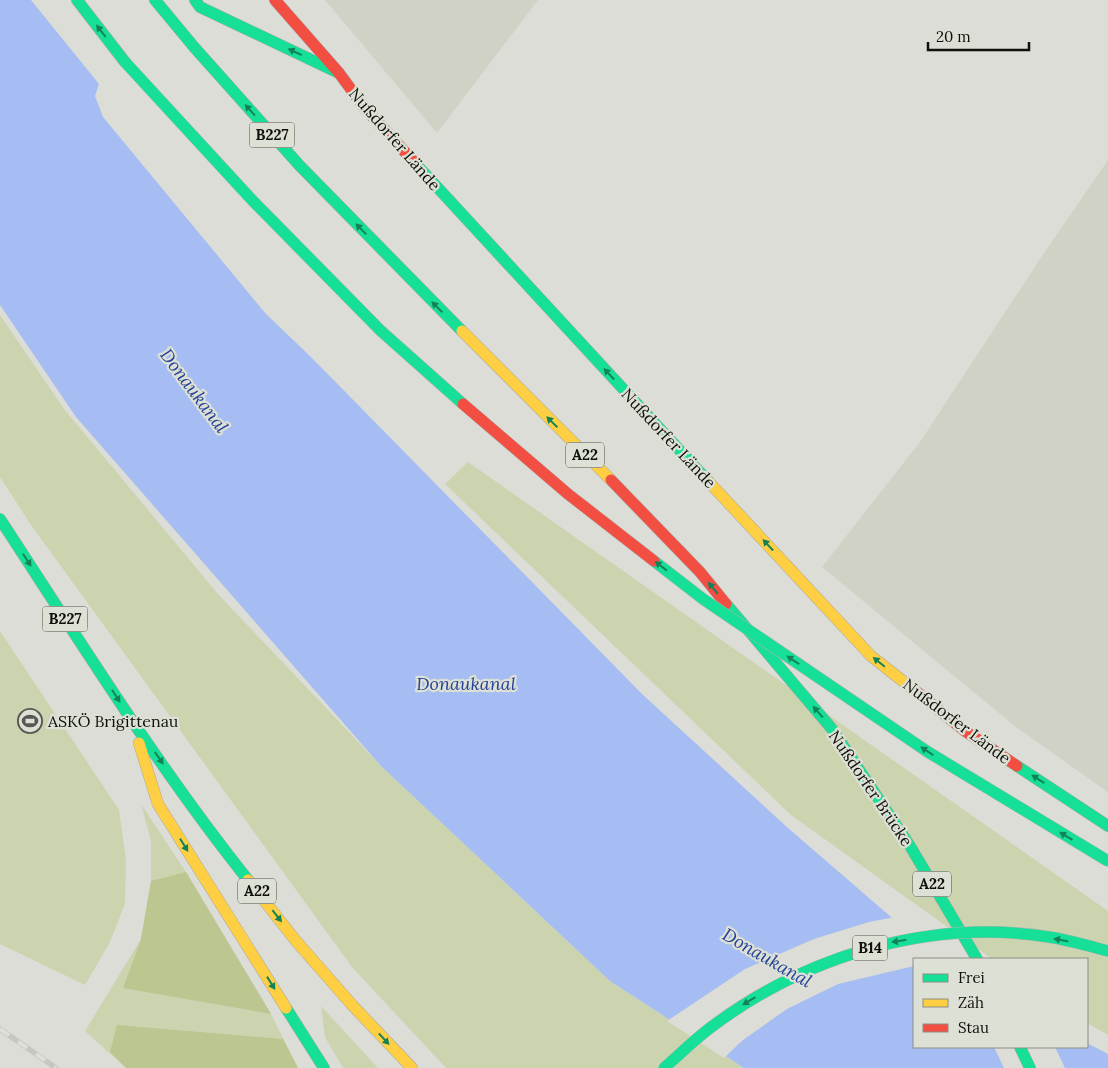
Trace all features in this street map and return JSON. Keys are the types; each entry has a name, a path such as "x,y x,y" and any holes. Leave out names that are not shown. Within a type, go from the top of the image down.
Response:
{"main road":[{"path":"77,0 125,62 252,200 381,331 568,494 703,599 971,779 1108,861"},
{"name":"B227","path":"156,0 194,48 300,166 395,264"},
{"path":"194,0 200,7 339,73"},
{"name":"Nußdorfer Lände","path":"275,0 339,73 364,107 524,283 871,656 965,731 1108,826"},
{"name":"Nußdorfer Brücke","path":"395,264 700,572 838,737 910,846 976,958"},
{"name":"B227","path":"0,519 131,718"},
{"path":"131,718 158,804 324,1068"},
{"name":"A22","path":"131,718 197,812 295,939 412,1068"},
{"name":"B14","path":"664,1068 686,1046 722,1018 770,988 840,956 886,943 975,932 1026,933 1090,945 1108,951"},
{"path":"1020,1048 1030,1068"}],"shaded area":[{"path":"325,0 538,0 437,133"},
{"path":"1108,160 1108,792 1016,727 822,567 920,442 1042,256"}],"green space":[{"path":"0,315 64,409 217,593 381,766 610,981 744,1068 446,1068 352,967 31,525 0,477"},
{"path":"468,462 1108,911 1108,1035 1088,1024 1088,958 991,958 791,815 445,484"},
{"name":"ASKÖ Brigittenau","path":"0,631 119,810 126,859 125,904 109,944 85,985 0,944"},
{"path":"141,804 186,872 271,1014 298,1068 126,1068 85,1031 141,939 151,881 151,841"},
{"path":"186,872 271,1014 123,988 141,939 151,881"},
{"path":"321,1006 378,1068 343,1068 325,1037"},
{"path":"117,1025 283,1039 298,1068 126,1068 110,1052"}],"water":[{"name":"Donaukanal","path":"0,0 31,0 99,84 95,96 103,117 266,314 312,358 642,694 788,828 913,936 947,958 913,958 913,1048 1088,1048 1088,1044 1108,1054 1108,1068 744,1068 610,981 381,766 76,417 0,305"}],"pier":[{"path":"895,917 914,934 950,958 913,958 913,966 838,984 787,1009 743,1040 724,1058 667,1021 745,969 814,939 869,922"},
{"path":"994,1048 1055,1048 1065,1068 1004,1068"}],"railway":[{"path":"0,1029 56,1068"}],"traffic: fast":[{"path":"77,0 125,62"},
{"path":"155,0 194,47 300,166 462,331"},
{"path":"195,0 200,7 339,73"},
{"path":"125,62 252,200 381,331 463,404"},
{"path":"414,162 708,481"},
{"path":"0,519 151,748 214,837 248,880"},
{"path":"654,561 703,599 928,752 1108,861"},
{"path":"726,604 832,729 910,846 976,958"},
{"path":"1017,766 1108,826"},
{"path":"664,1068 710,1028 747,1003 786,981 870,948 914,938 959,933 1004,933 1056,938 1108,951"},
{"path":"286,1008 324,1068"},
{"path":"1020,1048 1030,1068"}],"traffic: slow":[{"path":"462,331 611,480"},
{"path":"708,481 871,656 918,693"},
{"path":"139,743 158,804 286,1008"},
{"path":"248,880 296,941 353,1006 412,1068"}],"traffic: jam":[{"path":"275,0 339,73 364,107 414,162"},
{"path":"463,404 568,494 654,561"},
{"path":"611,480 700,572 726,604"},
{"path":"918,693 965,731 1017,766"}],"place":[{"name":"ASKÖ Brigittenau","path":"30,721"}]}
